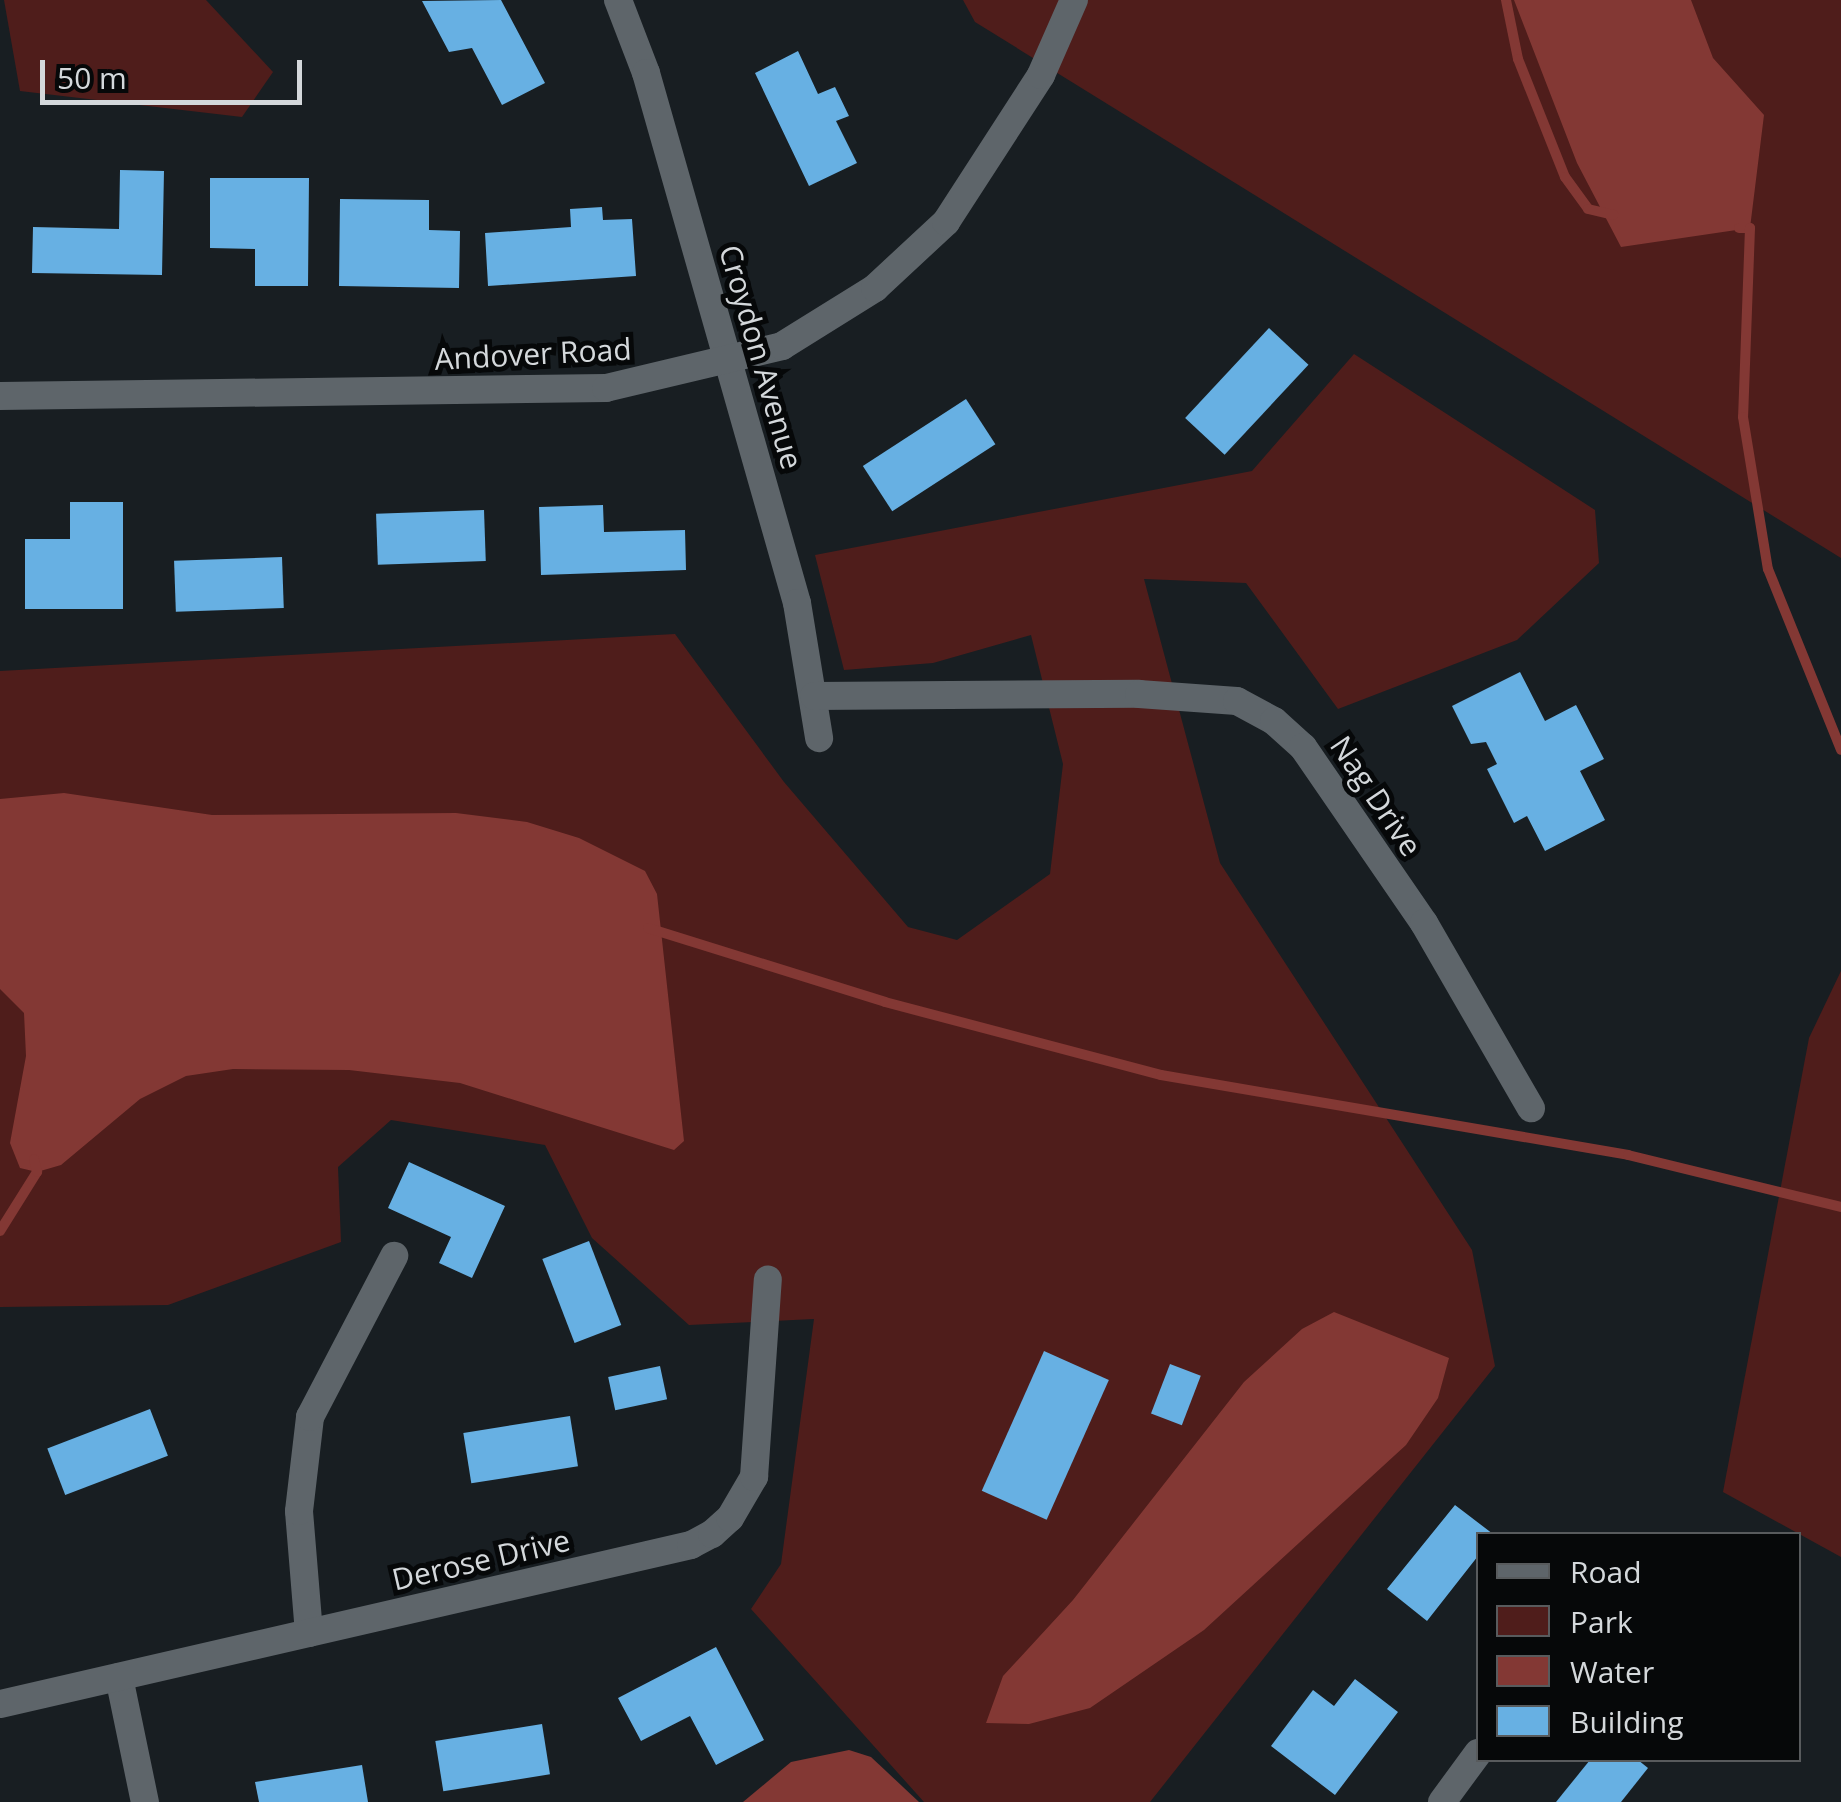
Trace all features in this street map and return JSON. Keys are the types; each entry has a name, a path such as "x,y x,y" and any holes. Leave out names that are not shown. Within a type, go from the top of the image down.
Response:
{"street":[{"name":"Croydon Avenue","path":"618,0 646,73 797,603 819,738"},
{"name":"Andover Road","path":"0,396 606,388 782,346 875,288 946,222 1041,75 1074,0"},
{"name":"Nag Drive","path":"814,696 1139,694 1237,701 1274,721 1304,747 1424,923 1531,1108"},
{"path":"309,1633 299,1511 310,1417 394,1256"},
{"name":"Derose Drive","path":"0,1704 691,1545 712,1534 737,1508 754,1476 768,1280"},
{"path":"119,1676 145,1802"},
{"path":"1442,1802 1476,1756"}],"green space":[{"path":"4,0 206,0 273,72 242,117 20,91"},
{"path":"963,0 1841,0 1841,558 975,22"},
{"path":"1354,354 1595,510 1599,563 1517,640 1338,709 1246,583 1144,579 1220,863 1472,1250 1495,1366 1150,1802 924,1802 751,1609 781,1564 814,1319 689,1325 592,1238 545,1145 391,1120 338,1167 341,1242 168,1305 0,1307 0,671 675,634 784,782 908,927 957,940 1050,874 1063,764 1031,635 933,663 844,670 815,555 1252,471"},
{"path":"1841,971 1841,1557 1723,1492 1809,1038"}],"water":[{"path":"1514,0 1691,0 1713,58 1764,115 1750,228 1621,247 1577,163"},
{"path":"64,793 212,815 456,813 527,822 579,838 645,871 657,894 684,1141 674,1150 460,1083 349,1070 233,1069 186,1076 140,1099 61,1165 37,1172 20,1168 10,1143 26,1056 24,1013 0,989 0,799"},
{"path":"1334,1312 1449,1358 1438,1398 1406,1445 1204,1630 1090,1708 1029,1724 986,1723 1003,1676 1073,1600 1244,1382 1302,1329"},
{"path":"849,1750 871,1757 919,1802 743,1802 791,1762"}],"building":[{"path":"501,0 545,83 502,105 472,48 449,52 422,1"},
{"path":"798,51 818,94 835,87 849,116 836,121 857,163 809,186 755,73"},
{"path":"120,170 164,171 162,275 32,273 33,227 119,229"},
{"path":"210,178 309,178 308,286 255,286 255,249 210,248"},
{"path":"340,199 429,200 429,230 460,231 459,288 339,286"},
{"path":"602,207 603,220 632,219 636,276 488,286 485,233 571,227 570,209"},
{"path":"1269,328 1308,365 1225,455 1185,418"},
{"path":"966,399 995,444 892,511 863,466"},
{"path":"70,502 123,502 123,609 25,609 25,539 70,539"},
{"path":"603,505 604,532 685,530 686,570 541,575 539,507"},
{"path":"484,510 486,561 378,565 376,514"},
{"path":"282,557 284,608 176,612 174,561"},
{"path":"1520,672 1545,721 1576,705 1604,759 1580,771 1605,820 1545,851 1527,816 1514,823 1487,769 1497,764 1486,742 1471,744 1452,706"},
{"path":"409,1162 505,1206 472,1278 439,1263 451,1237 388,1208"},
{"path":"589,1241 621,1325 575,1343 542,1259"},
{"path":"1044,1351 1109,1380 1047,1520 982,1491"},
{"path":"1170,1364 1201,1376 1182,1425 1151,1413"},
{"path":"660,1366 667,1399 615,1410 608,1377"},
{"path":"150,1409 168,1456 65,1495 47,1448"},
{"path":"570,1416 578,1466 471,1483 463,1433"},
{"path":"1455,1505 1490,1532 1476,1532 1476,1559 1427,1621 1387,1589"},
{"path":"716,1647 764,1740 716,1765 690,1716 641,1741 618,1698"},
{"path":"1355,1679 1398,1712 1335,1795 1271,1746 1313,1690 1334,1706"},
{"path":"542,1724 550,1774 443,1791 435,1741"},
{"path":"1588,1762 1640,1762 1648,1768 1621,1802 1556,1802"},
{"path":"362,1765 368,1802 259,1802 255,1782"}],"waterway":[{"path":"1506,0 1518,59 1565,177 1588,209 1613,215"},
{"path":"1739,228 1750,228 1743,417 1768,569 1841,750"},
{"path":"648,928 885,1002 1161,1075 1628,1155 1841,1207"},
{"path":"0,1231 37,1172 34,1159"}]}
